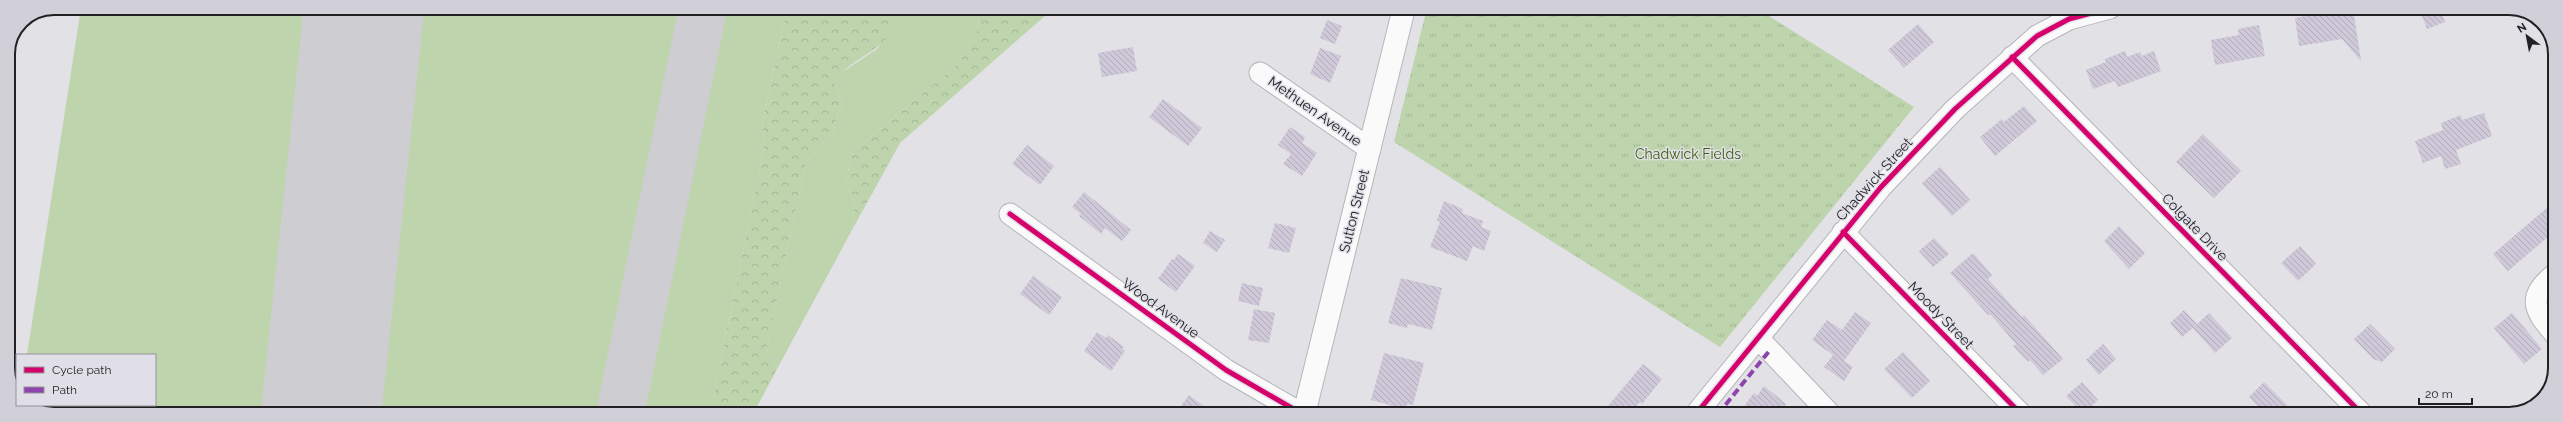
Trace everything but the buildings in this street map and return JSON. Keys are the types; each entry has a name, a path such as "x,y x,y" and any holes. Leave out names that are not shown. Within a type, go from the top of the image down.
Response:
{"highway":[{"name":"Sutton Street","path":"1305,407 1402,15"}],"street":[{"name":"Chadwick Street","path":"1702,407 1759,339 1843,232 1912,153 2012,56 2037,36 2069,19 2084,15"},
{"name":"Colgate Drive","path":"2012,56 2355,407"},
{"name":"Methuen Avenue","path":"1260,73 1370,149"},
{"name":"Wood Avenue","path":"1010,214 1226,370 1291,407"},
{"name":"Moody Street","path":"1843,232 2014,407"},
{"path":"2548,282 2537,294 2535,306 2539,316 2548,326"},
{"path":"1759,339 1823,407"}],"green space":[{"path":"80,15 319,15 276,407 49,407 46,406 156,406 156,354 27,354"},
{"path":"404,15 686,15 627,307 604,407 362,407"},
{"path":"714,15 785,15 762,124 765,142 711,407 634,407"},
{"path":"785,15 894,15 897,19 884,41 850,66 842,73 835,83 842,103 832,134 806,162 766,352 777,369 757,407 711,407 765,142 762,124"},
{"path":"894,15 979,15 978,29 959,63 853,152 846,179 855,203 852,230 777,369 766,352 806,162 832,134 842,103 835,83 841,73 877,49 897,19"},
{"path":"979,15 1046,15 900,143 852,230 855,203 846,179 853,152 959,63 978,29"},
{"name":"Chadwick Fields","path":"1425,15 1767,15 1914,107 1720,347 1394,142"}],"taxiway":[{"path":"621,407 702,15"}],"runway":[{"path":"322,407 363,15"}],"marked path":[{"path":"1724,407 1770,350"}],"cycle path":[{"path":"1702,407 1881,187 1955,109 2037,36 2069,19 2084,15"},
{"path":"2012,57 2355,407"},
{"path":"1010,214 1226,370 1290,407"},
{"path":"1843,232 2014,407"}]}
